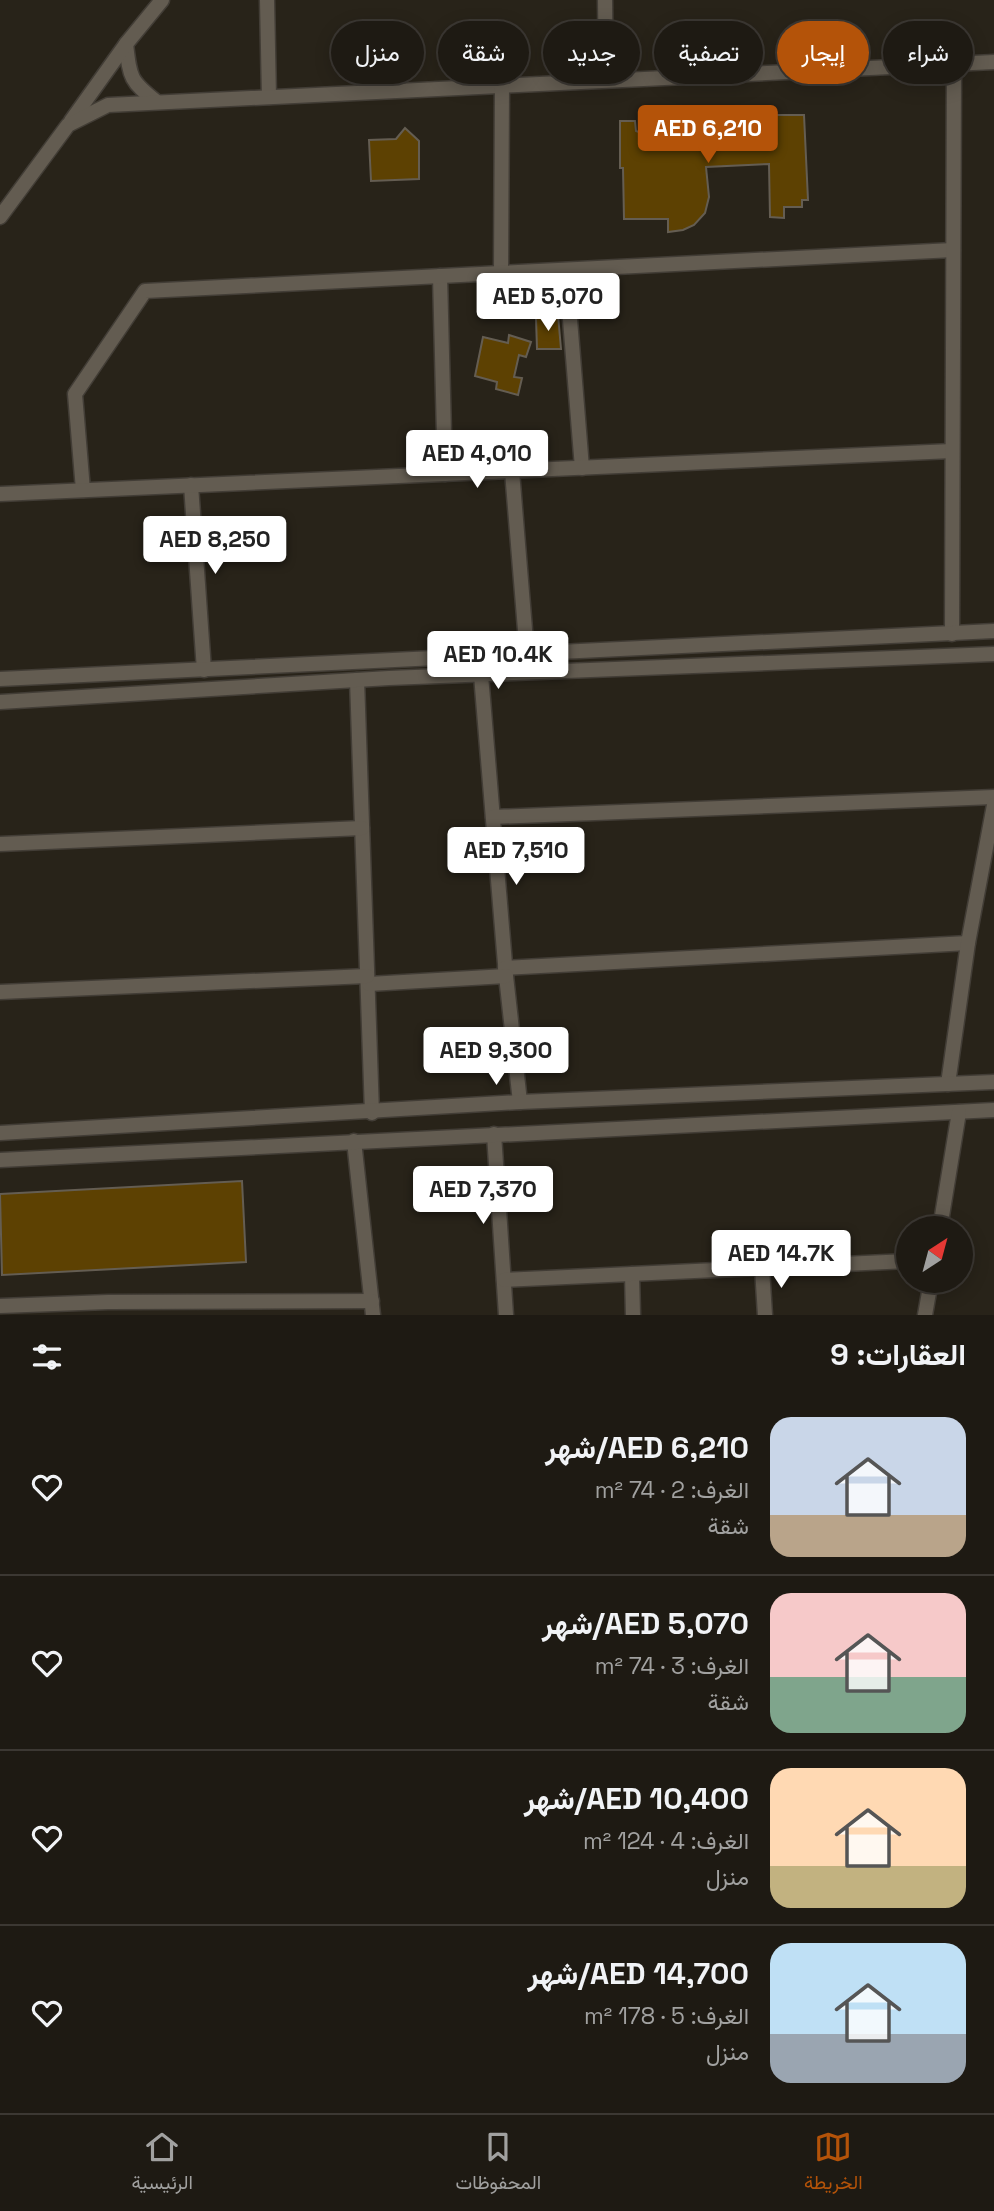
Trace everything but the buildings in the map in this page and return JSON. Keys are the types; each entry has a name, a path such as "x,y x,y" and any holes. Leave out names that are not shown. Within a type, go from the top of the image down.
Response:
{"street":[{"path":"0,217 126,44 162,0"},
{"path":"267,0 269,97"},
{"path":"605,0 605,21"},
{"path":"126,44 130,75 137,87 157,103"},
{"path":"973,63 994,62"},
{"path":"640,78 883,67"},
{"path":"68,125 108,105 543,83"},
{"path":"951,634 954,84"},
{"path":"501,273 502,85"},
{"path":"83,490 75,394 145,291 953,250"},
{"path":"566,270 582,468"},
{"path":"440,276 445,474"},
{"path":"0,494 952,451"},
{"path":"512,471 527,654"},
{"path":"191,485 204,670"},
{"path":"0,679 994,631"},
{"path":"0,702 357,680 994,654"},
{"path":"481,675 505,972 520,1102"},
{"path":"357,680 372,1112"},
{"path":"493,817 994,797"},
{"path":"948,1084 968,943 994,805"},
{"path":"0,844 362,828"},
{"path":"0,992 368,980 968,943"},
{"path":"0,1133 520,1102 994,1082"},
{"path":"0,1160 994,1110"},
{"path":"942,1216 959,1112"},
{"path":"494,1134 506,1315"},
{"path":"0,1306 373,1308 354,1141"},
{"path":"504,1280 896,1262"},
{"path":"762,1268 765,1315"},
{"path":"632,1274 633,1315"},
{"path":"925,1315 929,1293"}]}
